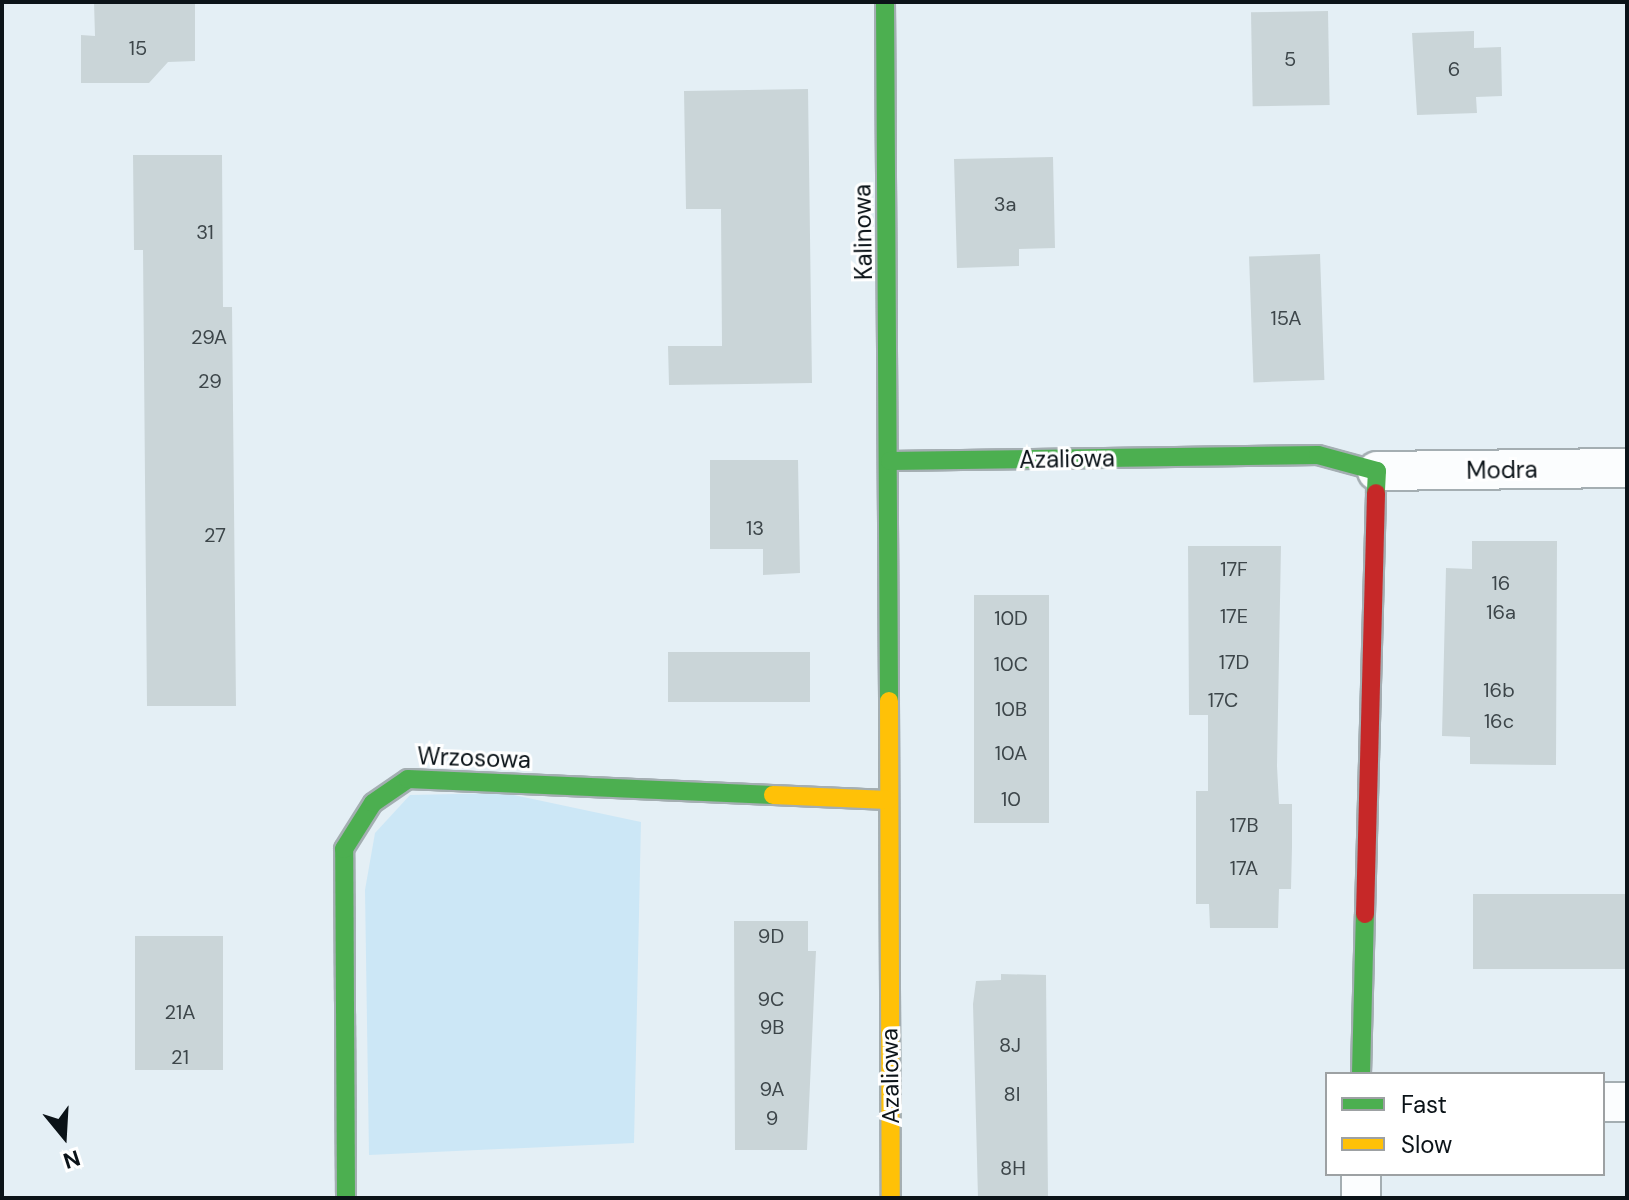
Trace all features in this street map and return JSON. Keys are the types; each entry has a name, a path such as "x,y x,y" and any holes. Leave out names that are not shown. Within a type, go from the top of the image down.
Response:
{"street":[{"name":"Kalinowa","path":"885,2 890,461"},
{"name":"Azaliowa","path":"891,1198 888,800 890,461 1318,455 1377,471"},
{"name":"Modra","path":"1377,471 1627,468"},
{"path":"1361,1072 1377,471"},
{"name":"Wrzosowa","path":"346,1198 344,849 373,803 408,779 888,800"},
{"path":"1605,1102 1627,1102"},
{"path":"1361,1176 1361,1198"}],"shaded area":[{"path":"504,793 641,822 634,1143 369,1155 365,890 375,833 410,795"}],"building":[{"path":"94,2 195,2 195,61 168,62 149,83 81,83 81,35 95,36"},
{"path":"1328,11 1330,105 1253,106 1251,12"},
{"path":"1474,31 1474,48 1501,47 1502,96 1476,97 1477,113 1417,115 1412,33"},
{"path":"808,89 812,383 669,385 668,346 722,346 721,209 686,209 684,91"},
{"path":"133,155 222,155 223,307 232,307 236,706 147,706 143,250 134,250"},
{"path":"1053,157 1055,248 1019,249 1019,266 957,268 954,159"},
{"path":"1320,254 1324,380 1253,382 1249,256"},
{"path":"710,460 798,460 800,573 763,575 763,549 710,549"},
{"path":"1472,541 1557,541 1556,765 1470,764 1470,737 1442,736 1446,568 1472,569"},
{"path":"1188,546 1281,546 1277,766 1279,804 1292,804 1292,847 1291,889 1279,889 1278,928 1210,928 1209,904 1196,904 1196,791 1208,791 1208,715 1189,715"},
{"path":"974,595 1049,595 1049,823 974,823"},
{"path":"668,652 810,652 810,702 668,702"},
{"path":"1473,894 1627,894 1627,969 1473,969"},
{"path":"734,921 808,921 808,951 816,951 807,1150 735,1150"},
{"path":"135,936 223,936 223,1070 135,1070"},
{"path":"1001,974 1046,975 1048,1198 978,1198 973,1004 976,981 1001,980"}],"traffic: fast":[{"path":"885,2 889,701"},
{"path":"890,461 1318,455 1377,471 1376,493"},
{"path":"346,1198 344,849 373,803 408,779 773,795"},
{"path":"1361,1072 1365,914"}],"traffic: slow":[{"path":"889,701 891,1198"},
{"path":"773,795 888,800"}],"traffic: jam":[{"path":"1365,914 1376,493"}]}
